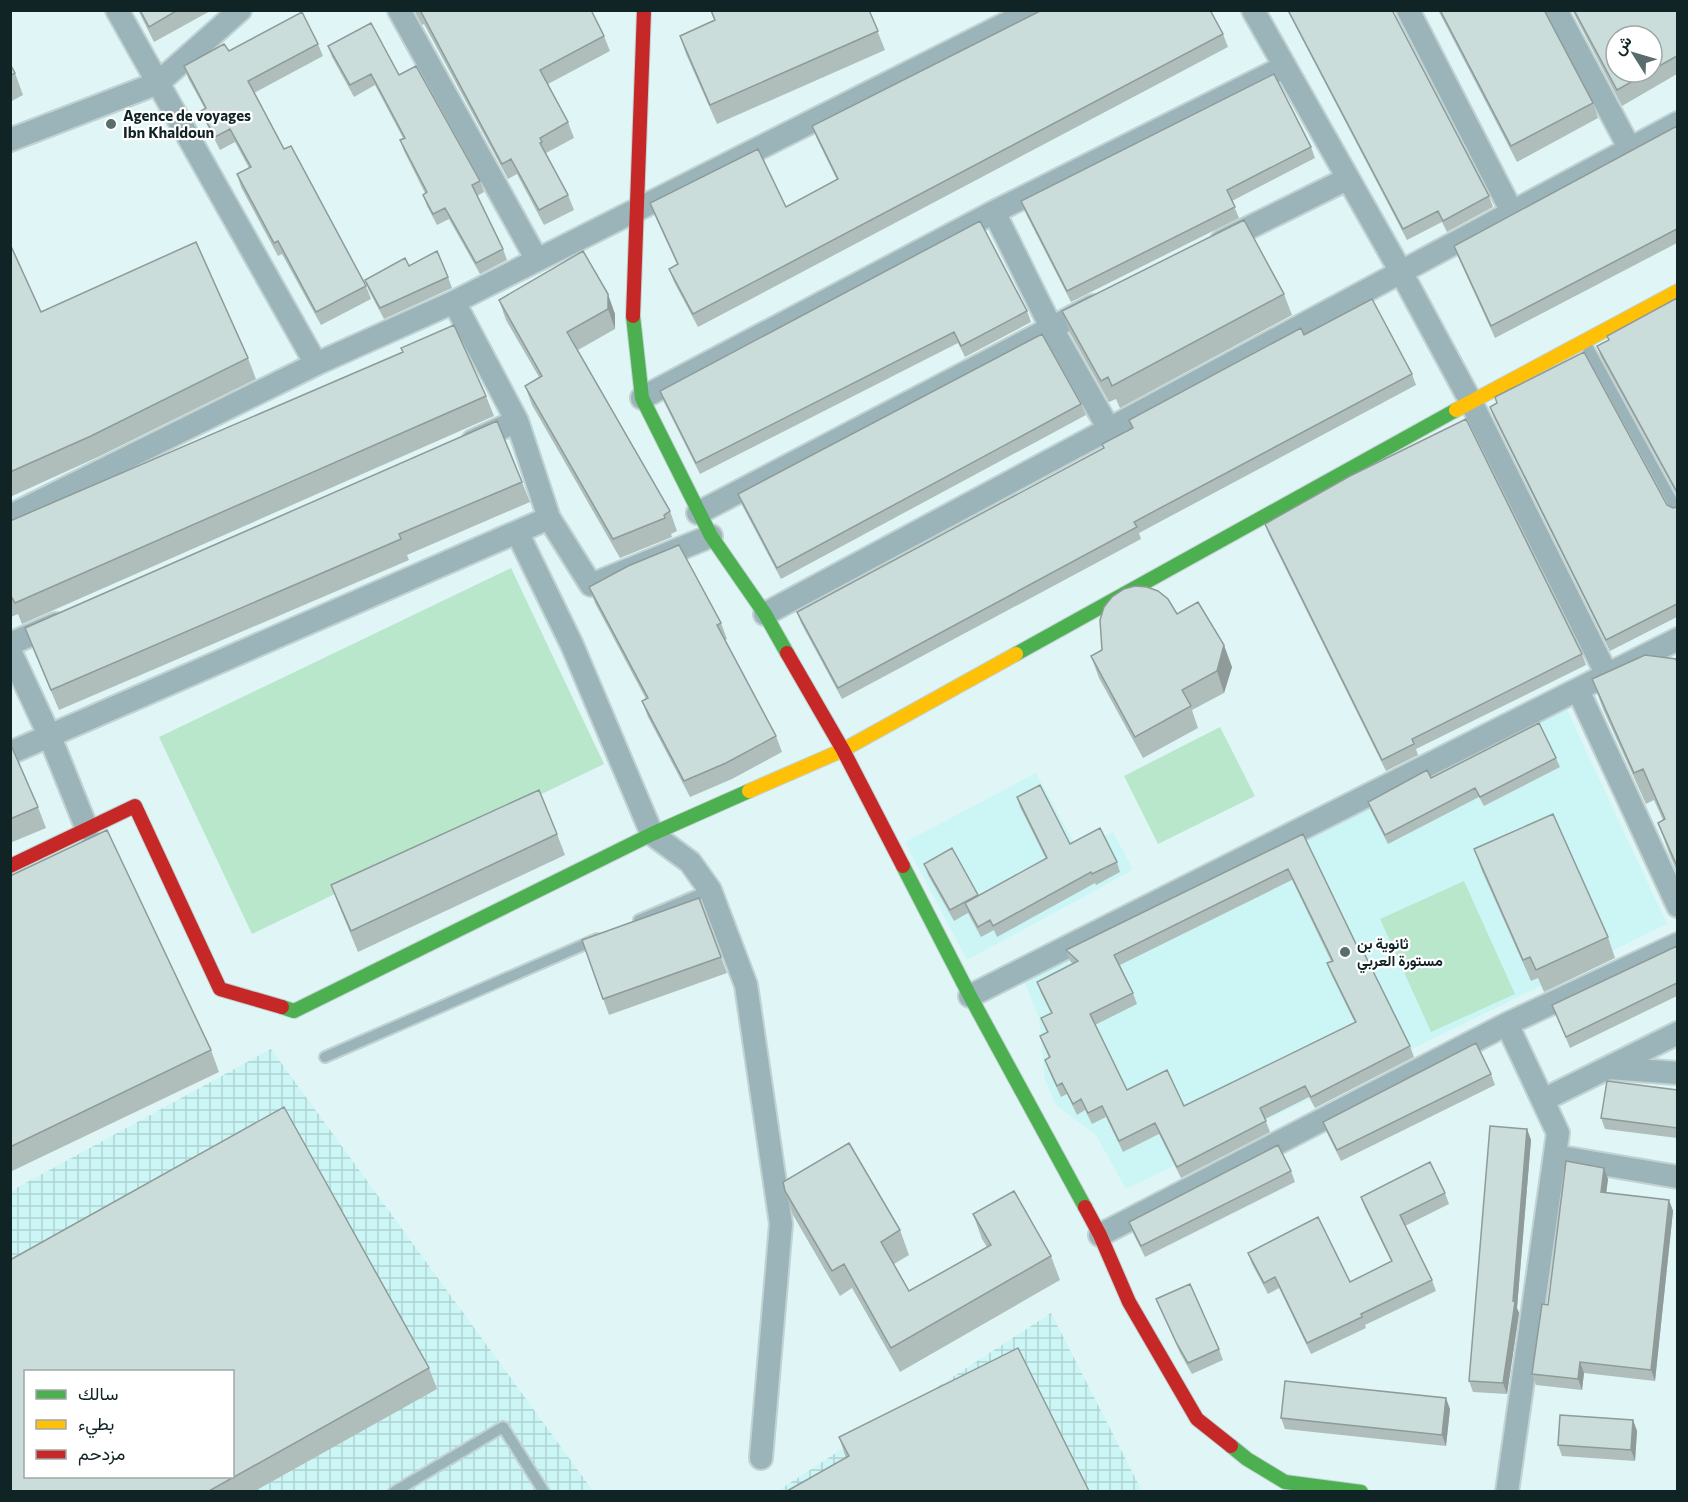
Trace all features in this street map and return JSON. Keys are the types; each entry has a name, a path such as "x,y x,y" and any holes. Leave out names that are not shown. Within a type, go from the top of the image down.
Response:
{"street":[{"path":"117,10 316,364"},
{"path":"10,140 158,83 240,10"},
{"path":"399,10 537,260"},
{"path":"644,10 633,326 642,398 711,536 765,614 843,750 970,996 1101,1235 1129,1302 1197,1419 1284,1487 1361,1491"},
{"path":"10,516 316,364 454,302 1033,10"},
{"path":"1253,10 1401,272 1471,402 1607,675"},
{"path":"1408,10 1512,212"},
{"path":"1556,10 1630,149"},
{"path":"642,398 994,212 1284,67"},
{"path":"765,614 1677,123"},
{"path":"1198,253 1347,178"},
{"path":"994,212 1051,327 1109,429"},
{"path":"10,866 135,806 220,989 294,1011 652,834 843,750 1471,402 1677,291"},
{"path":"698,513 1114,295"},
{"path":"454,302 518,421 549,518 591,585 711,536"},
{"path":"452,450 518,421"},
{"path":"10,753 518,534 549,518"},
{"path":"518,534 572,645 652,834 690,862 710,890 746,985 782,1224 761,1458"},
{"path":"10,644 73,617"},
{"path":"970,996 1677,639"},
{"path":"10,651 50,736 87,829"},
{"path":"1578,690 1677,906"},
{"path":"1101,1235 1508,1024 1677,944"},
{"path":"1507,1491 1558,1132 1508,1024"},
{"path":"1543,1100 1677,1033"},
{"path":"1606,1068 1677,1073"},
{"path":"1555,1156 1677,1177"}],"lane":[{"path":"1584,341 1677,512"},
{"path":"633,923 710,890"},
{"path":"325,1057 611,933"},
{"path":"394,1491 503,1427 544,1491"}],"shaded area":[{"name":"ثانوية بن مستورة العربي","path":"1566,708 1667,924 1126,1189 1096,1135 1056,1105 1045,1080 1039,1018 1024,981"},
{"path":"1036,773 1077,848 1113,832 1133,870 967,960 905,842"},
{"path":"271,1049 593,1491 11,1492 11,1191"},
{"path":"1051,1313 1142,1491 776,1492"}],"green space":[{"path":"511,568 604,764 252,934 159,737"},
{"path":"1220,727 1255,796 1158,844 1124,776"},
{"path":"1464,881 1515,994 1431,1032 1380,919"}],"building":[{"path":"140,10 178,10 149,27"},
{"path":"420,10 591,10 604,36 540,70 568,122 540,138 542,142 540,143 568,195 539,210 511,159 502,164"},
{"path":"711,10 869,10 878,31 710,105 680,36 715,20"},
{"path":"1042,10 1210,10 1223,34 693,314 669,269 678,264 650,203 758,149 786,207 838,179 812,126"},
{"path":"1288,10 1392,10 1489,196 1443,221 1438,211 1403,229"},
{"path":"1440,10 1544,10 1593,103 1511,146"},
{"path":"1574,10 1677,10 1677,56 1664,63 1664,24 1604,24 1604,66"},
{"path":"302,12 318,44 248,81 284,149 291,146 366,286 316,312 278,241 274,243 237,174 251,167 230,129 215,137 201,111 206,108 184,66 224,44 229,51"},
{"path":"371,23 399,75 416,66 480,181 472,185 503,249 476,263 445,208 433,214 423,195 427,192 400,140 405,138 371,74 350,85 328,46"},
{"path":"10,64 15,73 10,76"},
{"path":"1274,74 1311,147 1227,190 1235,207 1067,291 1021,201"},
{"path":"1614,84 1628,84 1617,90"},
{"path":"1677,126 1677,229 1491,326 1454,246"},
{"path":"1244,220 1284,294 1112,386 1108,377 1101,381 1062,311"},
{"path":"980,221 1027,311 961,346 954,332 696,463 660,391"},
{"path":"196,242 248,358 91,436 10,472 10,244 41,312"},
{"path":"437,251 448,277 380,308 365,280 405,258 409,266"},
{"path":"583,251 608,294 608,309 567,332 670,511 664,515 665,518 613,539 525,386 542,376 499,300"},
{"path":"1677,298 1677,492 1597,346 1609,340 1607,336"},
{"path":"1372,299 1412,374 1134,522 1137,527 838,688 797,612 1104,448 1102,444 1133,428 1129,420 1301,328 1304,335"},
{"path":"454,325 486,396 15,603 10,594 10,521 403,352 401,348"},
{"path":"1042,334 1081,404 777,568 738,494"},
{"path":"1584,352 1667,505 1677,507 1677,604 1606,640 1490,407 1497,403 1495,397"},
{"path":"1466,419 1582,654 1412,739 1414,744 1382,760 1265,524 1350,476"},
{"path":"497,421 522,482 399,534 401,539 51,690 25,628"},
{"path":"679,545 721,623 717,625 776,736 726,763 684,781 642,701 648,698 589,587 628,566"},
{"path":"1135,586 1158,591 1168,599 1177,614 1198,602 1224,645 1217,671 1182,690 1191,706 1135,737 1091,656 1102,650 1100,620 1104,607 1112,597 1124,589"},
{"path":"1645,655 1676,659 1677,663 1677,866 1658,823 1665,819 1643,769 1634,773 1592,679"},
{"path":"1539,723 1556,758 1480,797 1475,788 1385,835 1368,802 1427,770 1431,778"},
{"path":"10,743 38,807 10,819"},
{"path":"1040,785 1070,844 1100,828 1117,862 1092,874 1091,872 993,926 990,920 978,927 965,903 1047,858 1017,797"},
{"path":"539,790 557,834 351,931 331,885"},
{"path":"1553,814 1608,937 1536,970 1530,957 1523,960 1474,849"},
{"path":"107,830 211,1050 10,1147 10,876"},
{"path":"1303,834 1358,948 1361,947 1410,1046 1311,1097 1305,1086 1260,1108 1266,1121 1177,1167 1155,1123 1119,1141 1102,1106 1088,1113 1081,1099 1073,1104 1062,1083 1057,1086 1045,1060 1050,1057 1040,1036 1048,1032 1041,1018 1052,1013 1037,982 1078,961 1066,950","holes":["1288,869 1333,961 1327,963 1356,1022 1184,1106 1167,1070 1127,1090 1090,1014 1133,993 1114,955"]},
{"path":"952,848 978,895 950,910 924,864"},
{"path":"699,898 721,957 603,999 582,940"},
{"path":"1677,946 1677,983 1566,1037 1552,1005"},
{"path":"1476,1043 1491,1074 1337,1150 1323,1122"},
{"path":"1607,1081 1677,1090 1677,1128 1601,1118"},
{"path":"284,1107 429,1368 234,1477 234,1370 24,1370 24,1478 232,1478 209,1491 10,1491 10,1260"},
{"path":"1490,1126 1527,1129 1513,1301 1515,1302 1503,1383 1469,1381"},
{"path":"849,1143 900,1230 881,1242 909,1291 991,1245 973,1214 1014,1191 1051,1256 891,1348 844,1264 832,1271 785,1191 783,1182"},
{"path":"1278,1145 1291,1171 1141,1246 1129,1222"},
{"path":"1566,1161 1604,1168 1601,1192 1669,1200 1651,1370 1580,1362 1578,1379 1532,1374 1542,1304 1548,1305"},
{"path":"1430,1162 1445,1193 1400,1215 1432,1280 1307,1343 1275,1277 1264,1283 1248,1253 1318,1217 1350,1282 1392,1261 1361,1197"},
{"path":"1190,1284 1219,1349 1188,1363 1156,1299"},
{"path":"1018,1348 1089,1491 787,1491 849,1456 839,1437"},
{"path":"1285,1381 1446,1398 1442,1435 1281,1418"},
{"path":"1560,1415 1633,1420 1631,1450 1558,1445"}],"traffic: fast":[{"path":"633,316 642,398 711,536 765,614 787,653"},
{"path":"1016,654 1456,410"},
{"path":"282,1007 294,1011 652,834 749,791"},
{"path":"903,866 970,996 1085,1207"},
{"path":"1231,1446 1247,1459 1285,1482 1361,1492"}],"traffic: slow":[{"path":"1456,410 1678,291"},
{"path":"749,791 843,750 1016,654"}],"traffic: jam":[{"path":"633,316 644,10"},
{"path":"787,653 843,750 903,866"},
{"path":"10,866 135,806 220,989 282,1007"},
{"path":"1085,1207 1100,1235 1129,1302 1197,1419 1231,1446"}],"place":[{"name":"Agence de voyages Ibn Khaldoun","path":"111,124"},
{"name":"ثانوية بن مستورة العربي","path":"1345,952"}]}
